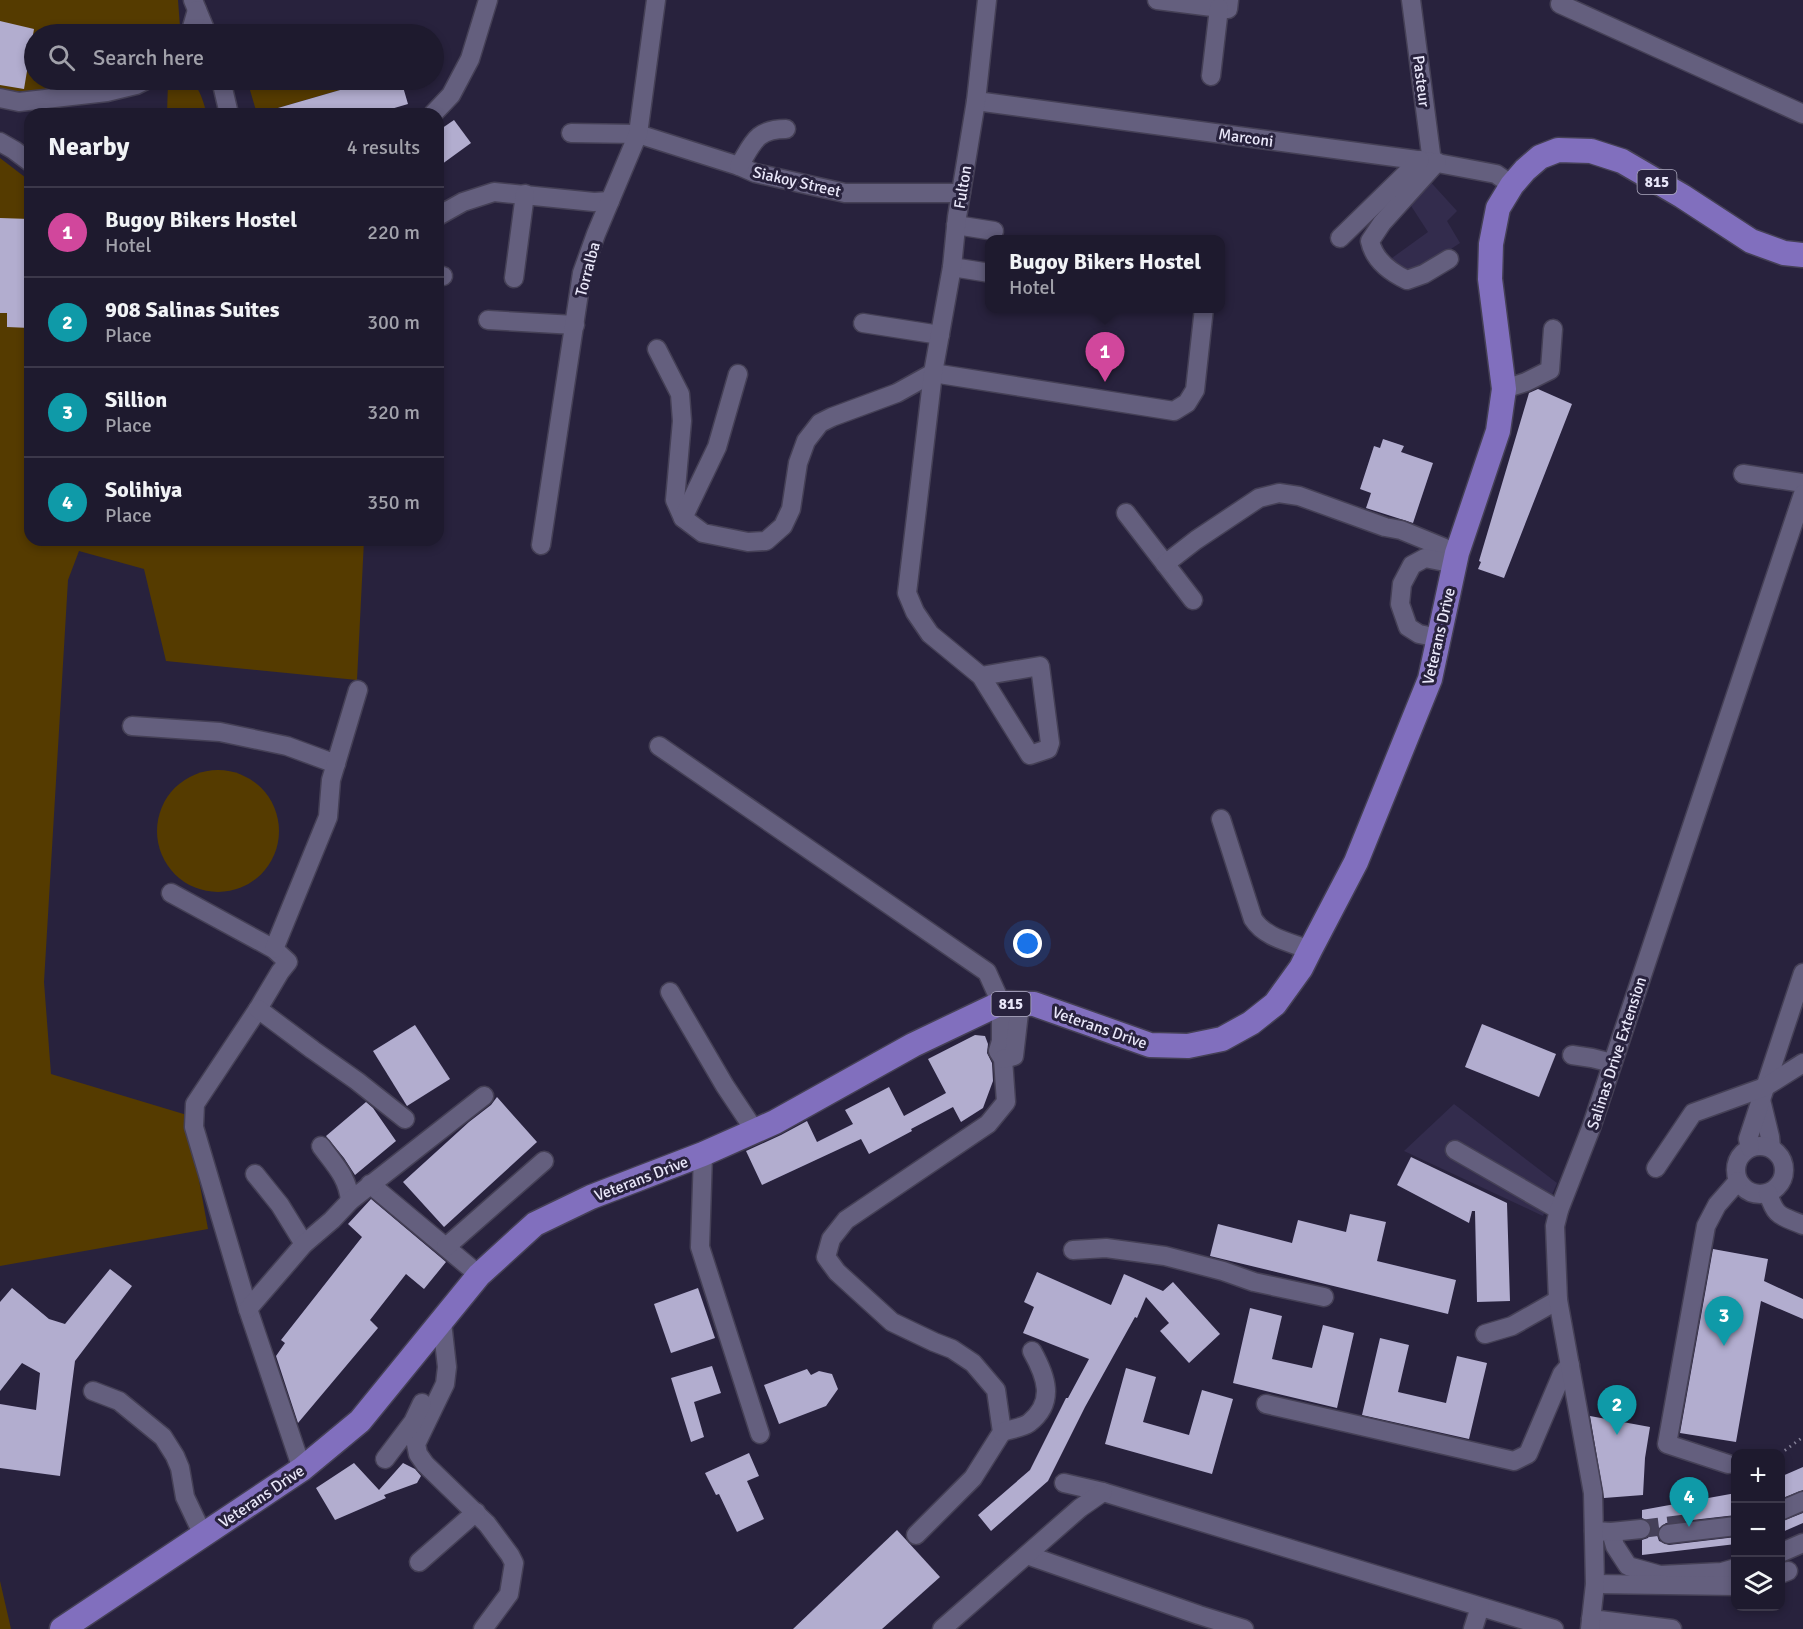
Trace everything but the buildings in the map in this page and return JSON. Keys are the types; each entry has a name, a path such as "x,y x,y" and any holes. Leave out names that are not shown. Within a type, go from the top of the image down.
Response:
{"main road":[{"name":"Veterans Drive","path":"62,1629 302,1469 360,1421 480,1275 535,1224 591,1197 704,1154 775,1122 913,1045 1010,1004 1034,1004 1150,1045 1200,1044 1222,1039 1251,1023 1275,1004 1301,968 1356,862 1430,679 1456,558 1498,431 1504,389 1490,279 1491,244 1498,208 1512,184 1540,157 1558,150 1591,152 1622,161 1682,196 1751,241 1785,253 1803,255"}],"street":[{"path":"439,108 451,95 470,59 488,0"},
{"name":"Torralba","path":"540,545 582,273 638,135 656,0"},
{"name":"Fulton","path":"981,676 1040,666 1050,743 1048,749 1030,755 981,676 930,634 915,612 907,593 933,374 952,267 976,101 987,0"},
{"path":"1157,0 1224,4 1211,76"},
{"name":"Pasteur","path":"1411,0 1429,161"},
{"path":"1560,4 1803,114"},
{"path":"192,24 195,5"},
{"path":"195,5 203,24"},
{"path":"0,98 19,102 115,90"},
{"path":"223,90 228,108"},
{"name":"Marconi","path":"976,101 1429,161 1496,174 1512,184"},
{"path":"739,166 758,136 773,129 786,129"},
{"name":"Siakoy Street","path":"571,133 638,135 739,166 754,173 845,193 961,193"},
{"path":"0,142 24,158"},
{"path":"1340,238 1429,161"},
{"path":"1429,161 1370,241 1372,252 1391,272 1407,280 1424,274 1449,260"},
{"path":"444,213 463,202 494,192 594,202 610,201"},
{"path":"514,278 525,194"},
{"path":"957,225 994,231"},
{"path":"952,267 985,272"},
{"path":"657,349 680,394 682,421 675,500 683,518 703,533 748,542 766,541 783,526 791,509 798,463 806,441 820,423 897,393 933,374 1174,411 1187,403 1195,390 1204,313"},
{"path":"488,320 574,325"},
{"path":"863,323 940,335"},
{"path":"1504,389 1526,382 1550,370 1553,329"},
{"path":"683,518 717,447 738,374"},
{"path":"1743,474 1803,483"},
{"path":"1165,564 1196,540 1259,498 1279,493 1299,496 1385,527 1401,530 1456,558"},
{"name":"Salinas Drive Extension","path":"1590,1624 1603,1532 1593,1493 1558,1300 1555,1226 1591,1128 1803,494"},
{"path":"1126,513 1193,600"},
{"path":"1438,638 1419,634 1408,627 1400,604 1402,584 1412,565 1425,558 1456,558"},
{"path":"274,949 328,817 331,780 358,690"},
{"path":"132,726 220,732 287,746 336,764"},
{"path":"659,746 987,972 1010,1004 1014,1056 1003,1059 1006,1102 988,1124 846,1220 831,1239 826,1257 837,1272 892,1322 952,1349 973,1363 996,1390 1002,1432"},
{"path":"1221,819 1257,926 1271,935 1310,950"},
{"path":"171,893 274,949 288,962 195,1104 194,1127 248,1309 302,1469"},
{"path":"1750,1148 1748,1139 1803,973"},
{"path":"670,992 725,1086 755,1131"},
{"path":"258,1010 357,1080 405,1119"},
{"path":"1572,1055 1612,1064"},
{"path":"1656,1168 1693,1113 1763,1094 1803,1063"},
{"path":"1763,1094 1771,1148"},
{"path":"248,1309 304,1244 350,1201 484,1096"},
{"path":"321,1146 343,1176 349,1188 350,1201"},
{"path":"1757,1146 1771,1148 1782,1158 1785,1172 1780,1185 1768,1193 1749,1192 1738,1181 1736,1166 1739,1159 1750,1148 1757,1146"},
{"path":"1455,1150 1559,1210"},
{"path":"704,1154 700,1246 760,1434"},
{"path":"446,1247 543,1161"},
{"path":"255,1174 280,1205 304,1244"},
{"path":"1728,1464 1667,1444 1706,1226 1717,1205 1738,1181"},
{"path":"370,1184 480,1275"},
{"path":"1768,1193 1773,1210 1803,1225"},
{"path":"1073,1250 1106,1248 1166,1256 1254,1282 1324,1297"},
{"path":"1485,1334 1512,1326 1558,1300"},
{"path":"385,1459 413,1422 432,1384 438,1366 434,1331"},
{"path":"434,1331 447,1367 445,1384 416,1444 416,1449 425,1464 487,1524 514,1563 509,1594 483,1629"},
{"path":"916,1535 973,1478 1002,1432 1027,1424 1042,1408 1047,1388 1043,1370 1032,1351"},
{"path":"1266,1404 1514,1461 1528,1454 1562,1374 1570,1365"},
{"path":"93,1391 119,1401 163,1437 177,1462 185,1497 203,1535"},
{"path":"1064,1483 1103,1492 1554,1629"},
{"path":"942,1629 1080,1508 1103,1492"},
{"path":"1785,1509 1803,1501"},
{"path":"419,1562 476,1512"},
{"path":"1668,1534 1731,1527"},
{"path":"1603,1532 1641,1528"},
{"path":"1603,1532 1628,1566 1660,1575 1722,1572 1731,1569"},
{"path":"1785,1551 1803,1544"},
{"path":"1028,1555 1198,1622 1244,1629"},
{"path":"1595,1584 1731,1586"},
{"path":"1473,1629 1480,1607"},
{"path":"1590,1624 1672,1629"}],"path":[{"path":"1785,1450 1803,1437"}],"shaded area":[{"path":"0,0 178,0 180,24 24,24 24,90 84,90 0,91"},
{"path":"168,90 198,90 205,108 167,108"},
{"path":"250,90 340,90 278,108 255,108"},
{"path":"0,158 24,176 24,546 364,546 357,680 166,661 144,569 79,551 68,580 44,982 51,1074 187,1115 208,1229 0,1266"},
{"path":"1426,177 1457,211 1447,221 1460,243 1407,278 1392,258 1428,232 1404,195"},
{"path":"218,770 241,774 261,788 275,808 279,831 275,854 261,874 241,888 218,892 195,888 175,874 161,854 157,831 161,808 175,788 195,774"},
{"path":"1454,1104 1557,1183 1543,1216 1404,1151"},
{"path":"0,1581 11,1629 0,1629"}],"tunnel":[{"path":"1641,1529 1689,1523"}],"place":[{"name":"Bugoy Bikers Hostel","path":"1105,382"},
{"name":"Sillion","path":"1724,1346"},
{"name":"908 Salinas Suites","path":"1617,1435"},
{"name":"Solihiya","path":"1689,1527"}]}
